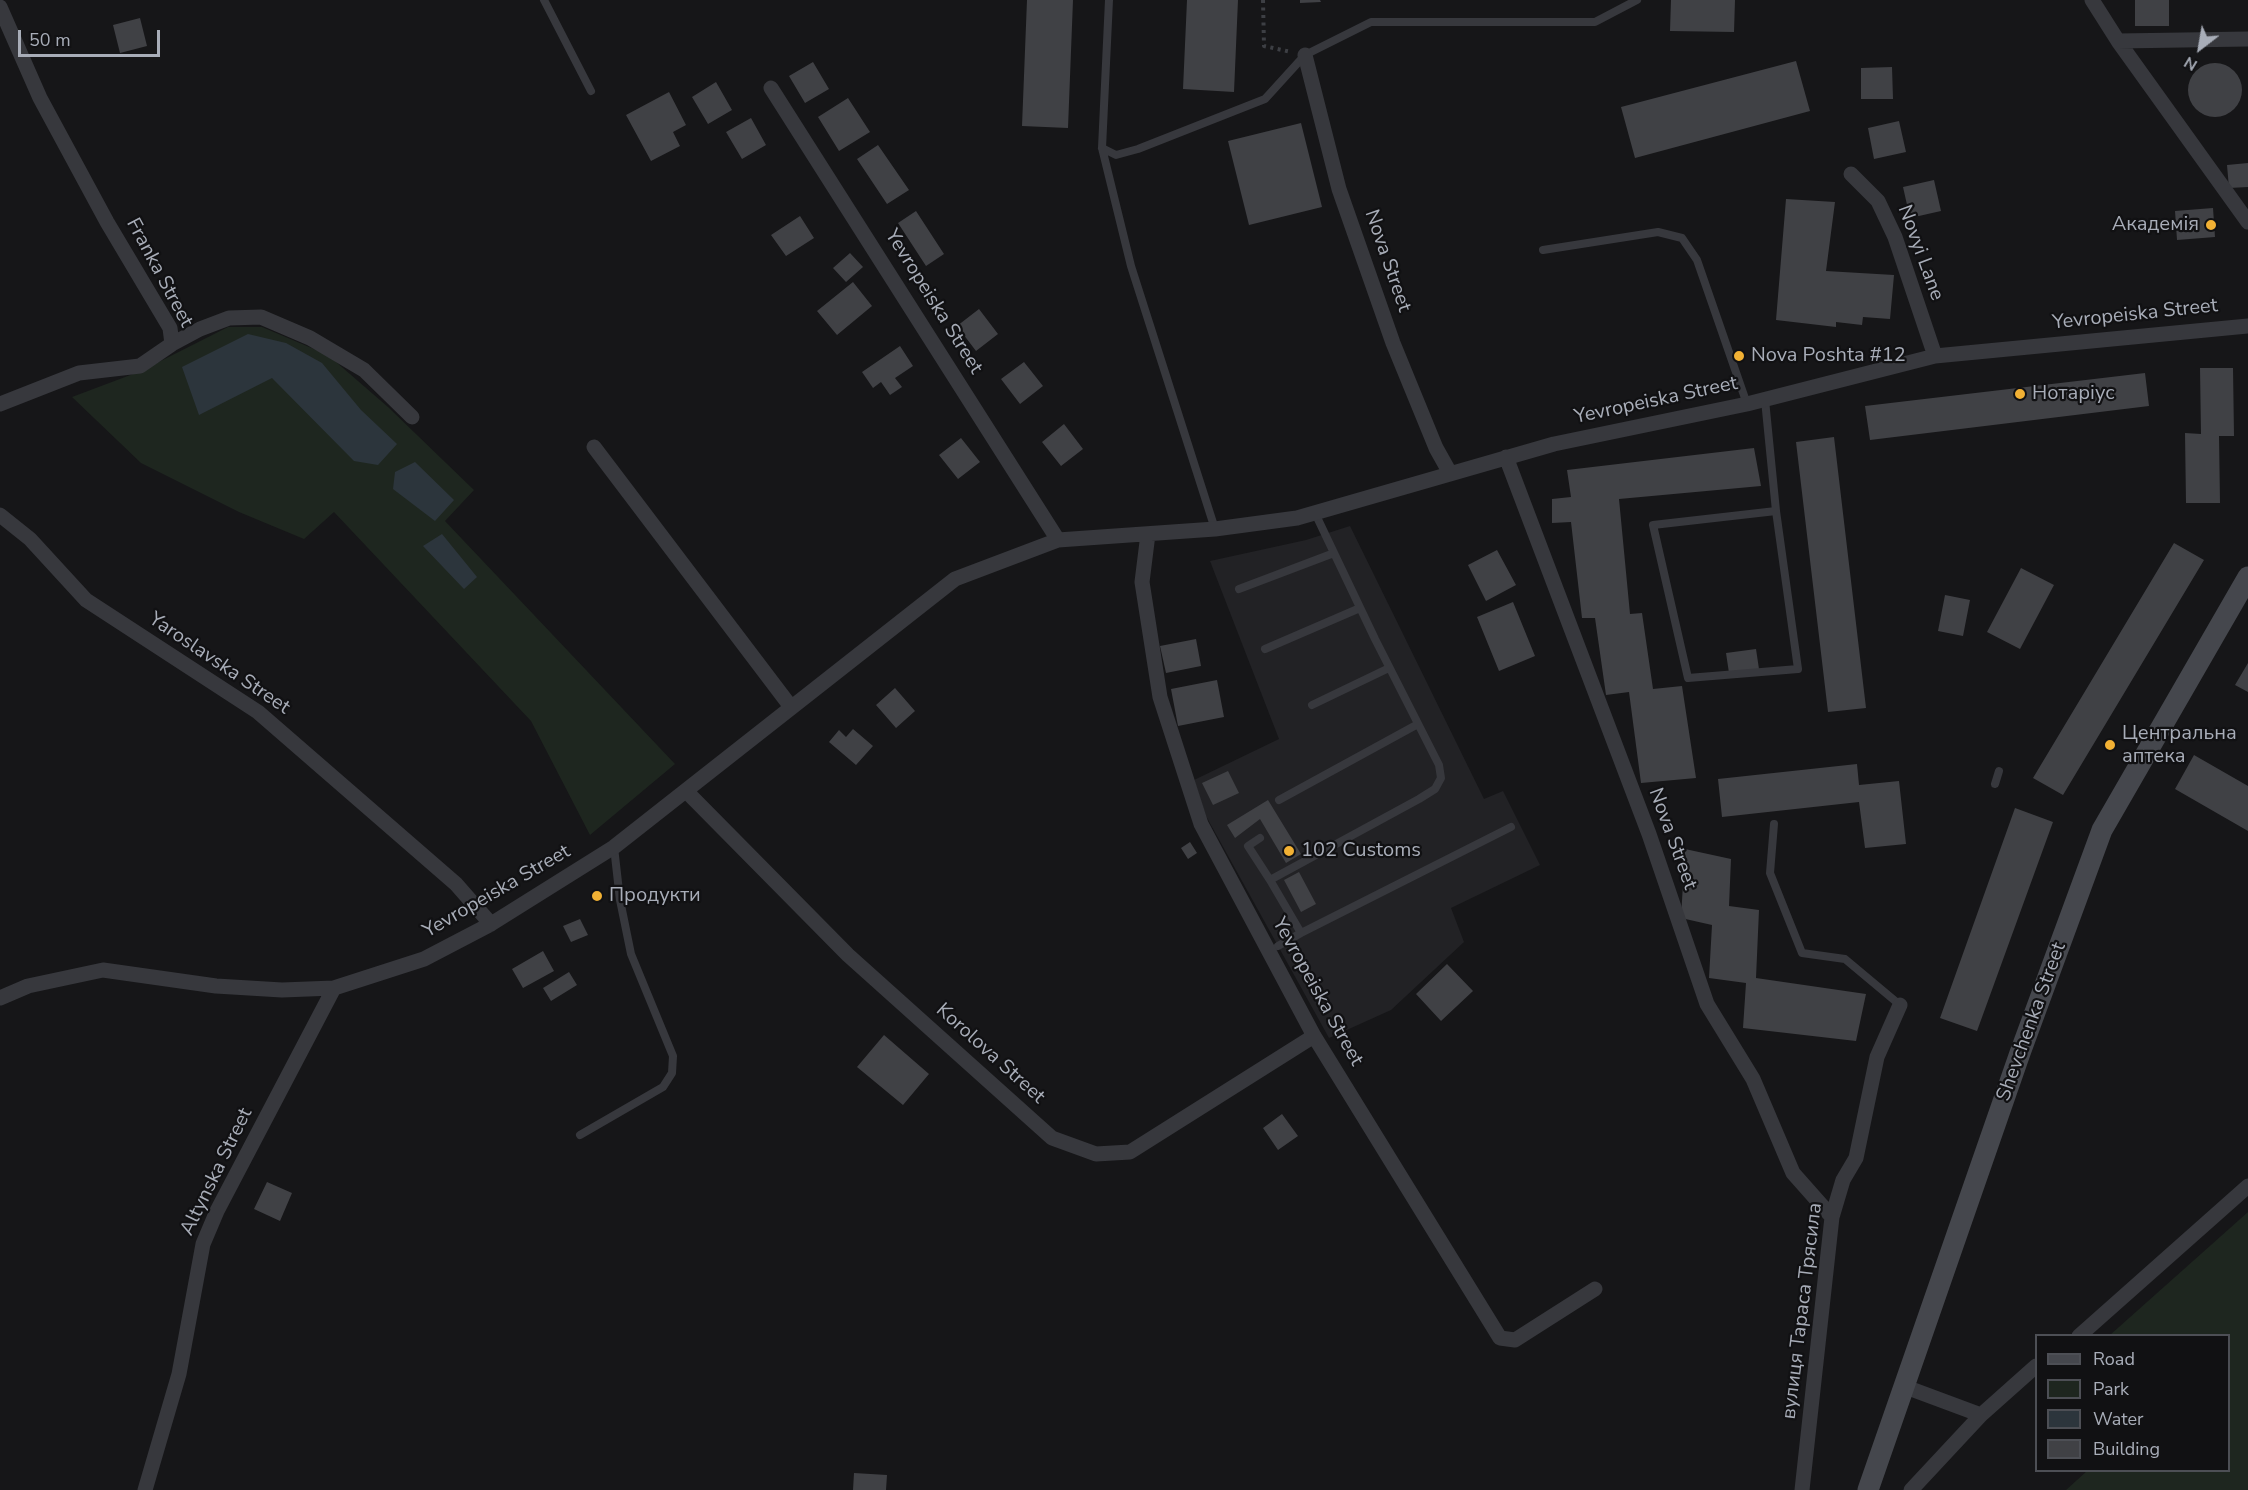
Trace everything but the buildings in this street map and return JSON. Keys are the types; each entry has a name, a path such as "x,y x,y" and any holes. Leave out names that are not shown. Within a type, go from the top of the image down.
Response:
{"main road":[{"name":"Shevchenka Street","path":"1868,1490 2020,1053 2102,830 2248,577"}],"street":[{"path":"2092,0 2118,41 2248,222"},
{"name":"Franka Street","path":"0,7 40,98 107,222 170,328 172,344 200,328 229,318 261,317 310,338 364,370 412,417"},
{"path":"2118,41 2248,39"},
{"name":"Nova Street","path":"1305,55 1339,189 1393,343 1436,448 1450,473"},
{"name":"Yevropeiska Street","path":"771,88 1058,540"},
{"name":"Novyi Lane","path":"1851,174 1878,201 1895,237 1935,356"},
{"name":"Yevropeiska Street","path":"0,998 28,986 103,970 216,986 282,990 334,988 424,959 491,924 614,848 955,579 1058,540 1215,529 1298,518 1554,444 1765,400 1935,356 2248,326"},
{"path":"0,404 78,373 140,366 172,344"},
{"path":"594,447 791,707"},
{"name":"Nova Street","path":"1506,457 1649,834 1707,1004 1753,1079 1793,1173 1832,1217"},
{"name":"Yaroslavska Street","path":"0,515 30,539 86,600 258,712 456,884 491,924"},
{"name":"Yevropeiska Street","path":"1148,534 1142,582 1160,697 1201,824 1314,1036 1500,1338 1515,1340 1595,1289"},
{"name":"Korolova Street","path":"687,792 848,955 1052,1137 1096,1155 1130,1152 1314,1036"},
{"name":"Altynska Street","path":"145,1490 179,1374 203,1244 217,1211 334,988"},
{"name":"вулиця Тараса Трясила","path":"1802,1490 1832,1217 1843,1180 1856,1158 1877,1057 1900,1005"},
{"path":"2080,1334 2248,1186"},
{"path":"1911,1490 1981,1415 2035,1368"},
{"path":"1904,1386 1981,1415"}],"lane":[{"path":"544,0 591,91"},
{"path":"1109,0 1102,148 1131,266 1215,529"},
{"path":"1102,148 1116,155 1138,149 1265,99 1305,55 1371,22 1595,22 1637,0"},
{"path":"1543,250 1658,232 1682,238 1698,260 1747,404"},
{"path":"1765,400 1776,511 1798,669 1688,678 1653,525 1776,511"},
{"path":"1270,880 1435,789 1441,778 1439,765 1389,668 1316,513"},
{"path":"1239,589 1334,553"},
{"path":"1265,649 1360,608"},
{"path":"1312,705 1389,668"},
{"path":"1279,800 1418,723"},
{"path":"1995,784 1999,771"},
{"path":"1774,824 1770,873 1802,953 1845,959 1900,1005"},
{"path":"1278,946 1511,827"},
{"path":"1260,838 1248,846 1301,933"},
{"path":"580,1136 663,1087 672,1073 674,1056 631,954 620,900 614,848"}],"path":[{"path":"1263,0 1264,46 1305,55"}],"shaded area":[{"path":"1350,526 1484,799 1503,791 1540,865 1451,908 1464,942 1391,1010 1329,1038 1206,816 1194,780 1279,739 1210,561 1306,540"}],"green space":[{"path":"228,327 262,327 328,355 388,407 474,490 445,521 675,764 590,835 531,721 334,512 304,539 239,512 141,463 72,397 141,371"},
{"path":"2248,1212 2248,1490 2066,1490 2086,1472 2230,1472 2230,1334 2111,1334"}],"water":[{"path":"248,334 286,343 322,363 361,410 397,444 378,465 354,461 272,378 199,415 182,367"},
{"path":"415,462 454,500 435,521 393,489 395,472"},
{"path":"442,534 477,577 464,589 423,546"}],"place":[{"name":"Академія","path":"2211,225"},
{"name":"Nova Poshta #12","path":"1739,356"},
{"name":"Нотаріус","path":"2020,394"},
{"name":"Центральна аптека","path":"2110,745"},
{"name":"102 Customs","path":"1289,851"},
{"name":"Продукти","path":"597,896"}]}
